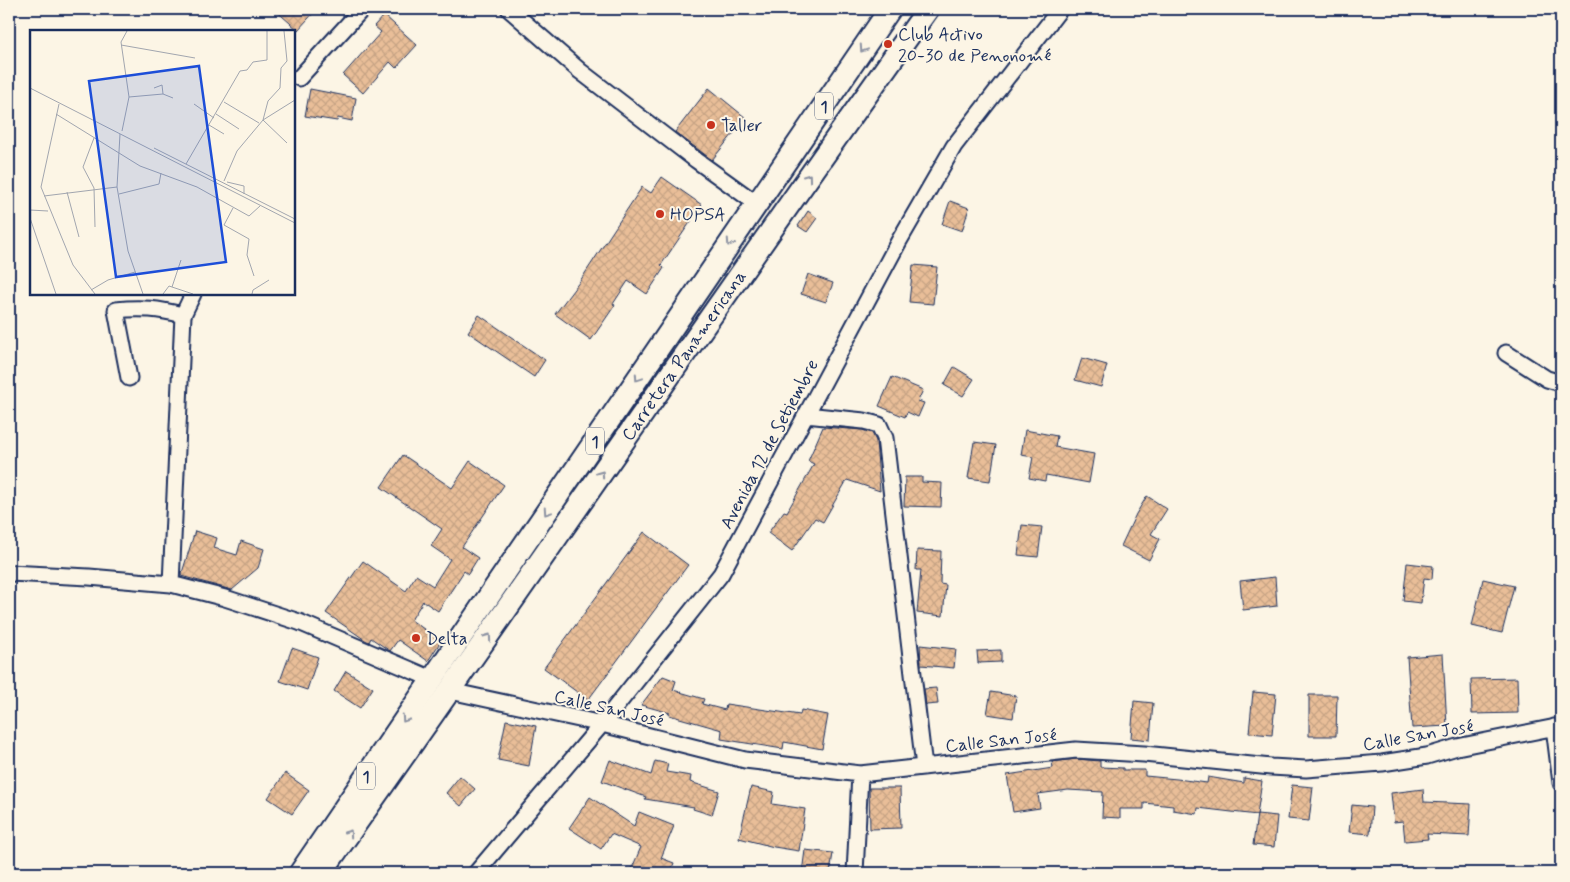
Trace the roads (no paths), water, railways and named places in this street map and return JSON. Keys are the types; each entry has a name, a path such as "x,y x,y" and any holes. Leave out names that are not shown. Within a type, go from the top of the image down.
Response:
{"highway":[{"name":"Carretera Panamericana","path":"300,873 890,9"},
{"name":"Carretera Panamericana","path":"321,873 466,669 794,196 928,9"},
{"path":"757,204 764,207 773,207 794,196"},
{"path":"432,679 447,680 466,669"}],"street":[{"path":"300,78 362,9"},
{"path":"509,9 580,71 757,204"},
{"name":"Avenida 12 de Setiembre","path":"476,873 602,724 721,574 899,241 954,146 1060,9"},
{"path":"171,584 183,315 193,295"},
{"path":"129,378 116,310 156,309 183,315"},
{"path":"1506,353 1547,379 1561,383"},
{"path":"806,415 864,421 879,425 886,438 924,767"},
{"path":"9,573 171,584 225,598 299,622 432,679"},
{"name":"Calle San José","path":"450,691 602,724 745,760 860,774 1076,750 1144,754 1306,769 1382,763 1427,756 1457,747 1558,727"},
{"path":"1558,727 1561,783"},
{"path":"855,873 860,774"}],"place":[{"name":"Club Activo 20-30 de Penonomé","path":"888,44"},
{"name":"Taller","path":"711,125"},
{"name":"HOPSA","path":"660,214"},
{"name":"Delta","path":"416,638"}]}
